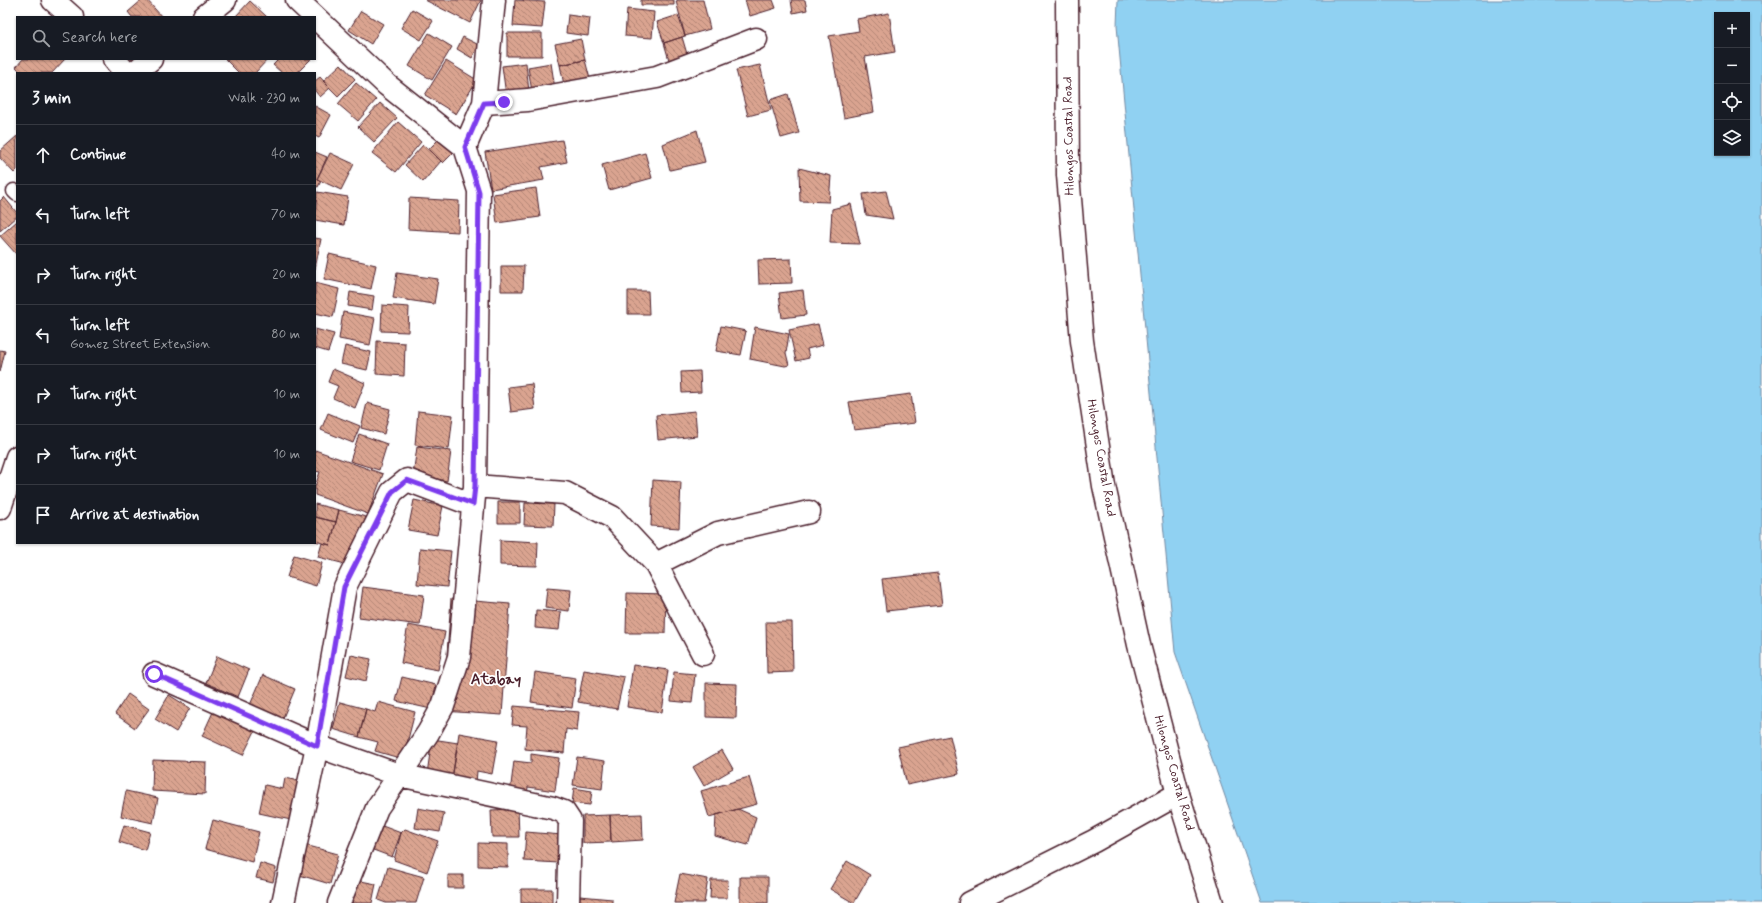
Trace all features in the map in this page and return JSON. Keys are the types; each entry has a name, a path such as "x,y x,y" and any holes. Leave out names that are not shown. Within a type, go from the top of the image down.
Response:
{"street":[{"path":"53,0 71,16"},
{"path":"205,16 225,0"},
{"path":"297,0 314,16"},
{"path":"465,147 484,103 494,0"},
{"name":"Hilongos Coastal Road","path":"1067,0 1068,175 1082,341 1104,486 1139,645 1178,794 1212,903"},
{"path":"316,18 387,85 465,147 479,192 474,495 459,656 443,706 428,733 377,808 339,903"},
{"path":"484,103 528,100 657,77 756,39"},
{"path":"115,60 125,72"},
{"path":"135,72 150,60"},
{"path":"0,508 16,460"},
{"path":"283,903 317,746 344,587 392,492 407,480 474,495 565,493 612,516 656,564 703,654"},
{"path":"656,564 718,533 809,512"},
{"path":"154,674 317,746 399,775 553,808 564,812 570,821 568,903"},
{"path":"970,903 1094,841 1178,794"}],"water":[{"path":"1118,0 1762,0 1762,903 1262,903 1175,652 1117,26"}],"building":[{"path":"142,0 147,0 161,16 131,16 128,12"},
{"path":"425,0 481,0 470,23"},
{"path":"515,0 545,2 542,28 513,26"},
{"path":"641,0 674,0 674,5 641,5"},
{"path":"703,0 710,29 685,36 676,1"},
{"path":"745,0 773,0 776,8 750,16"},
{"path":"791,0 805,0 807,10 793,13"},
{"path":"250,1 266,16 236,16"},
{"path":"412,9 433,21 421,40 401,28"},
{"path":"627,9 654,12 652,38 625,36"},
{"path":"361,11 383,24 371,44 349,30"},
{"path":"889,13 895,52 865,57 874,112 844,118 829,36 859,31 857,19"},
{"path":"568,15 590,18 588,36 566,33"},
{"path":"678,15 685,36 664,43 657,22"},
{"path":"429,33 452,47 432,80 409,66"},
{"path":"507,33 542,33 542,56 507,56"},
{"path":"463,37 479,45 472,58 457,49"},
{"path":"682,37 687,54 669,60 664,43"},
{"path":"581,39 585,60 560,65 555,44"},
{"path":"22,60 64,60 53,72 21,72 16,67"},
{"path":"226,60 267,60 256,72 238,72"},
{"path":"278,60 310,60 298,72 281,72 273,65"},
{"path":"585,60 590,79 564,85 560,65"},
{"path":"446,61 477,80 456,114 425,95"},
{"path":"526,63 529,92 506,95 502,66"},
{"path":"551,63 555,89 532,92 528,67"},
{"path":"341,64 355,79 338,96 323,81"},
{"path":"760,65 771,110 748,116 736,70"},
{"path":"320,77 330,88 320,97 316,92 316,80"},
{"path":"356,83 376,100 358,121 338,104"},
{"path":"788,94 799,133 781,138 770,100"},
{"path":"380,103 397,118 374,142 358,127"},
{"path":"316,107 331,115 319,138 316,136"},
{"path":"398,122 421,142 396,172 372,153"},
{"path":"697,130 705,162 670,170 663,144"},
{"path":"16,137 16,171 14,173 0,158 0,151"},
{"path":"440,138 454,152 443,163 429,149"},
{"path":"562,140 567,162 541,167 544,180 491,189 485,152"},
{"path":"423,145 441,161 423,182 405,165"},
{"path":"316,152 327,157 317,179 321,181 318,187 316,186"},
{"path":"330,153 354,164 341,190 317,179"},
{"path":"645,153 652,178 609,190 602,165"},
{"path":"799,168 831,176 829,202 800,201"},
{"path":"536,188 540,217 497,223 493,194"},
{"path":"886,191 893,219 866,215 863,194"},
{"path":"317,192 348,197 344,225 316,220"},
{"path":"4,197 16,212 16,217 0,231 0,201"},
{"path":"409,198 459,201 458,232 408,229"},
{"path":"851,204 860,244 830,243 832,209"},
{"path":"16,222 16,254 0,236"},
{"path":"316,238 321,239 316,264"},
{"path":"329,254 376,265 371,289 324,279"},
{"path":"791,259 792,283 759,284 758,260"},
{"path":"501,266 524,266 523,291 501,291"},
{"path":"397,273 438,279 434,304 393,298"},
{"path":"316,283 339,289 333,317 316,313"},
{"path":"803,290 806,315 782,318 779,293"},
{"path":"628,291 648,291 649,314 628,314"},
{"path":"350,292 374,296 372,310 348,306"},
{"path":"382,305 409,307 408,332 381,331"},
{"path":"343,312 375,318 370,345 339,339"},
{"path":"818,324 823,345 807,349 809,358 796,361 789,330"},
{"path":"721,326 746,331 741,355 716,351"},
{"path":"755,327 789,334 786,353 789,365 785,366 750,359"},
{"path":"316,329 334,334 328,352 316,348"},
{"path":"377,341 405,343 404,376 376,374"},
{"path":"345,346 371,352 367,370 341,364"},
{"path":"0,350 5,351 0,372"},
{"path":"333,369 365,383 355,408 333,398 338,386 328,382"},
{"path":"700,371 701,392 682,393 681,372"},
{"path":"532,384 535,409 511,412 508,387"},
{"path":"911,394 915,423 854,430 849,402"},
{"path":"367,403 390,409 384,434 361,428"},
{"path":"418,411 453,415 449,449 415,445"},
{"path":"695,411 697,436 658,440 656,415"},
{"path":"328,413 360,426 353,443 321,430"},
{"path":"359,434 387,444 379,470 350,461"},
{"path":"417,447 451,451 447,481 413,475"},
{"path":"316,450 383,474 368,514 316,495 316,483 320,472 316,471"},
{"path":"653,480 681,482 679,528 651,526"},
{"path":"414,500 443,506 437,535 408,530"},
{"path":"498,502 520,502 520,523 498,523"},
{"path":"525,503 554,504 553,526 524,525"},
{"path":"316,504 339,510 336,522 316,517"},
{"path":"339,510 366,517 353,566 318,557 322,543 330,545"},
{"path":"316,517 336,522 330,545 316,541"},
{"path":"500,540 538,542 537,566 500,565"},
{"path":"420,548 451,551 447,587 417,584"},
{"path":"294,555 322,563 316,586 287,577"},
{"path":"938,573 942,605 886,611 882,579"},
{"path":"363,587 424,595 420,625 359,617"},
{"path":"547,588 571,590 569,611 545,608"},
{"path":"627,593 666,594 665,633 626,633"},
{"path":"451,599 510,604 502,715 443,711"},
{"path":"536,610 561,612 559,630 535,628"},
{"path":"766,622 792,622 793,672 767,673"},
{"path":"408,625 445,632 438,670 401,663"},
{"path":"351,655 371,659 366,681 346,676"},
{"path":"217,656 249,670 238,697 206,683"},
{"path":"633,665 668,670 662,712 627,707"},
{"path":"584,670 624,677 617,709 578,702"},
{"path":"535,672 576,678 572,708 531,702"},
{"path":"674,672 695,674 692,703 671,701"},
{"path":"263,675 295,689 282,720 250,705"},
{"path":"402,677 436,685 431,709 396,701"},
{"path":"706,683 737,684 736,718 706,717"},
{"path":"128,694 149,709 135,728 115,714"},
{"path":"169,695 190,708 176,732 155,719"},
{"path":"340,702 366,709 359,737 333,729"},
{"path":"378,702 415,712 403,759 375,751 378,742 359,737 366,709 375,712"},
{"path":"514,706 579,712 577,731 566,729 564,753 525,749 527,726 512,725"},
{"path":"213,712 255,731 243,755 202,736"},
{"path":"459,733 498,740 492,774 477,771 476,783 452,779"},
{"path":"950,736 959,774 907,785 898,747"},
{"path":"432,739 458,743 452,779 427,774"},
{"path":"722,750 733,769 704,786 693,767"},
{"path":"531,754 559,758 555,791 528,787 527,795 510,793 514,761 531,763"},
{"path":"577,757 605,761 602,789 573,785"},
{"path":"153,760 206,762 205,794 152,791"},
{"path":"749,777 757,804 709,817 701,791"},
{"path":"285,778 300,781 291,820 259,813 265,785 283,789"},
{"path":"574,788 592,791 590,805 572,803"},
{"path":"126,791 158,798 153,823 121,816"},
{"path":"418,808 444,813 440,832 415,828"},
{"path":"518,809 519,837 492,837 491,810"},
{"path":"738,809 756,817 748,845 715,836 716,815"},
{"path":"642,814 643,840 611,842 610,815"},
{"path":"610,815 611,842 583,843 583,816"},
{"path":"213,820 259,832 252,862 205,849"},
{"path":"377,824 401,833 392,857 368,848"},
{"path":"124,825 150,832 145,850 119,842"},
{"path":"405,829 438,841 427,872 394,860 401,833"},
{"path":"526,832 562,835 559,863 524,861"},
{"path":"478,843 508,844 508,867 478,866"},
{"path":"305,845 338,854 330,884 296,874"},
{"path":"847,861 870,875 854,903 830,889"},
{"path":"260,863 276,868 273,882 256,878"},
{"path":"388,867 424,877 416,903 386,903 378,900"},
{"path":"680,874 708,879 704,903 674,903"},
{"path":"448,875 463,875 463,888 448,888"},
{"path":"740,877 768,877 768,903 740,903"},
{"path":"356,880 376,884 372,903 352,903"},
{"path":"711,880 728,880 727,898 710,898"},
{"path":"521,889 552,889 552,903 521,903"},
{"path":"580,896 612,899 612,903 579,903"}],"district":[{"name":"Atabay","path":"496,680"}],"route":[{"path":"154,674 317,746 344,587 392,492 407,480 473,504 475,486 479,192 465,147 484,103 504,102"}]}
